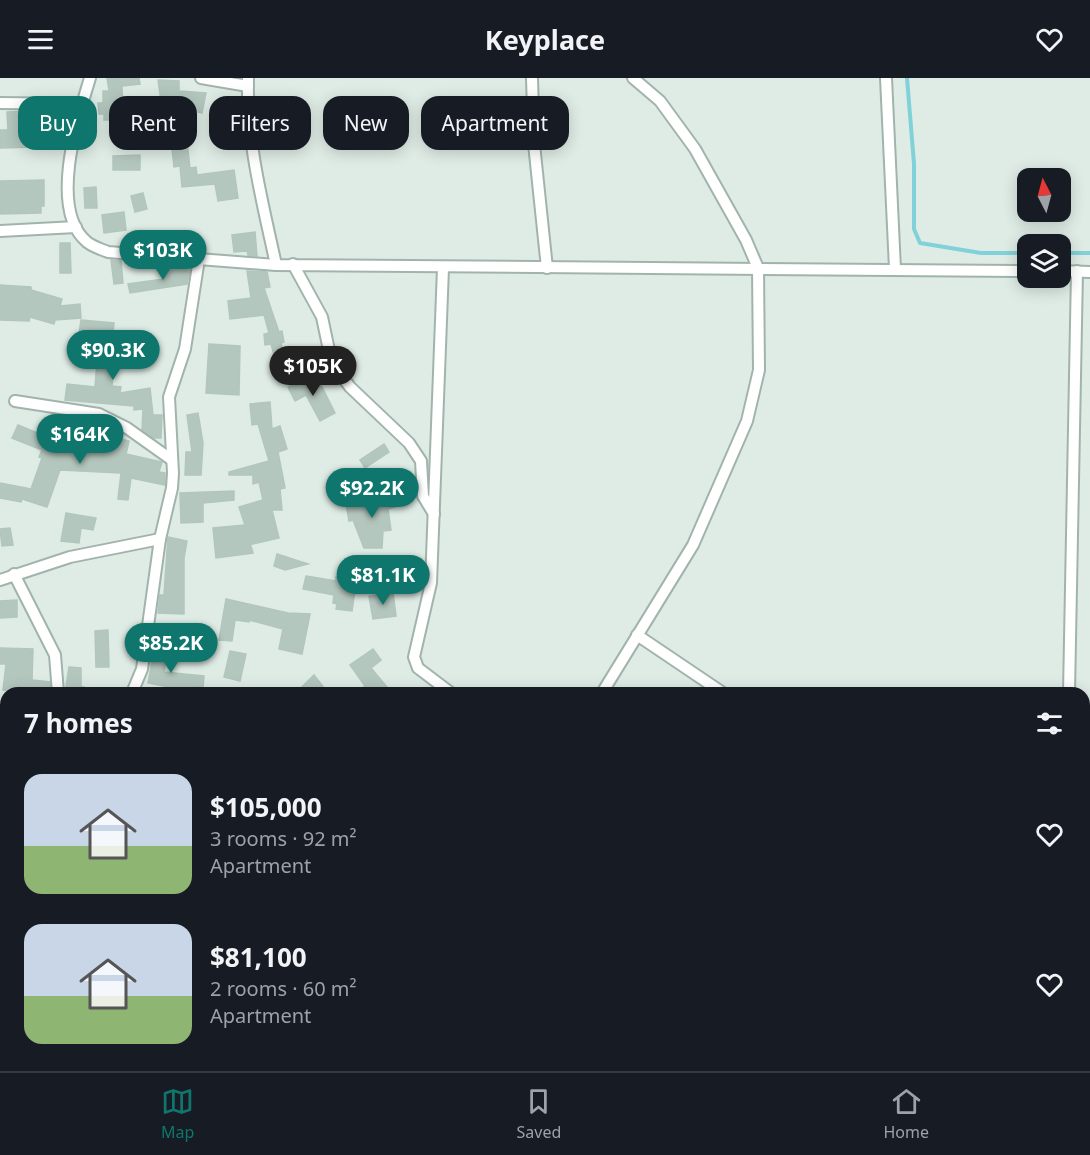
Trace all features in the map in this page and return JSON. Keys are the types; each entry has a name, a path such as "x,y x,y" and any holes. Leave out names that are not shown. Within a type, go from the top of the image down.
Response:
{"street":[{"path":"84,96 90,78"},
{"path":"201,78 248,82 252,140 276,265"},
{"path":"532,78 534,144 547,268"},
{"path":"606,687 693,545 747,421 759,370 758,268 746,240 694,149 660,101 633,78"},
{"path":"886,78 895,269"},
{"path":"1,105 18,105"},
{"path":"71,150 69,200 76,227 86,241 108,252 276,265 443,268 1017,270"},
{"path":"0,231 76,227"},
{"path":"134,687 142,669 149,632 160,539 172,488 168,403 181,366 192,314 199,259"},
{"path":"293,264 322,317 330,355 336,368 350,387 409,443 421,461 423,496 434,515"},
{"path":"443,268 434,515 428,603 414,657 418,668 443,687"},
{"path":"1071,271 1090,272"},
{"path":"1069,687 1077,271"},
{"path":"15,401 87,411 112,418 172,460"},
{"path":"0,580 70,557 160,539"},
{"path":"14,574 55,656 58,687"},
{"path":"638,634 714,687"}],"building":[{"path":"107,78 139,78 140,84 122,86 122,96 109,96 109,120 104,120 104,114 99,114 98,103 103,103 103,91 109,91"},
{"path":"158,80 179,81 179,91 206,93 202,113 197,112 197,96 160,96"},
{"path":"7,112 18,112 18,147 0,148 0,130 8,130"},
{"path":"172,150 188,150 190,168 196,167 197,175 234,170 238,198 218,201 215,184 182,187 180,166 174,167"},
{"path":"140,155 140,170 113,170 113,156"},
{"path":"44,180 44,206 41,206 41,213 0,214 0,181"},
{"path":"96,187 97,208 85,208 84,188"},
{"path":"143,193 147,209 135,212 131,196"},
{"path":"124,212 126,230 104,233 102,215"},
{"path":"255,232 257,256 248,255 247,251 234,252 232,235"},
{"path":"60,243 70,243 71,273 60,273"},
{"path":"111,260 121,261 123,283 114,284"},
{"path":"163,270 190,270 187,284 130,293 128,284 164,279"},
{"path":"247,271 267,272 270,287 264,288 279,332 282,331 284,342 281,343 286,364 277,366 271,344 265,345 264,334 269,333 264,315 230,319 228,301 251,298"},
{"path":"0,285 31,287 31,290 62,299 60,306 80,304 81,318 55,320 54,324 30,317 29,321 0,320"},
{"path":"81,320 114,323 111,351 115,351 112,386 121,387 120,393 150,388 153,415 162,415 161,438 154,438 142,430 143,409 134,410 134,406 65,400 67,384 95,387 99,336 79,334"},
{"path":"209,344 240,346 239,395 206,393"},
{"path":"308,377 310,383 318,379 335,413 320,421 306,395 295,401 288,387"},
{"path":"270,402 272,429 280,426 287,449 278,452 285,488 280,489 282,510 272,510 279,538 248,545 251,546 253,553 216,558 213,528 245,525 239,507 263,500 259,482 253,484 253,475 229,475 229,472 269,461 258,424 252,425 250,404"},
{"path":"198,413 203,443 201,475 185,475 186,452 192,452 187,415"},
{"path":"18,425 47,437 48,432 65,438 63,443 90,445 91,439 112,439 113,437 129,441 126,454 162,462 159,472 165,473 165,485 131,478 128,500 118,499 121,473 60,470 47,507 22,499 21,502 0,498 0,483 31,489 42,458 39,457 42,450 12,438"},
{"path":"384,444 389,452 365,468 360,460"},
{"path":"234,491 234,500 203,503 203,522 181,523 180,493"},
{"path":"398,495 401,505 388,509 391,530 383,531 382,548 364,548 353,520 349,521 346,504"},
{"path":"66,513 96,518 93,530 81,528 79,543 61,541"},
{"path":"10,528 13,545 2,546 0,529"},
{"path":"168,537 187,541 184,558 184,614 158,613 160,595 164,595"},
{"path":"277,554 308,564 285,570 274,566"},
{"path":"306,576 336,581 336,577 357,577 352,611 336,609 337,604 333,603 334,595 303,589"},
{"path":"393,592 396,616 373,619 369,596"},
{"path":"226,599 288,613 310,614 302,654 279,649 283,629 249,620 249,622 235,620 232,641 219,640"},
{"path":"17,600 17,617 0,618 0,601"},
{"path":"108,630 109,667 96,667 95,631"},
{"path":"155,645 168,648 164,672 204,676 203,687 169,687 148,683"},
{"path":"0,648 33,649 32,680 50,682 50,687 3,687 6,664 0,664"},
{"path":"373,649 381,660 371,668 387,687 364,687 350,665"},
{"path":"230,651 246,654 240,681 224,677"},
{"path":"69,667 81,668 81,687 66,687"},
{"path":"314,675 323,687 302,687"}],"waterway":[{"path":"907,78 914,164 914,229 920,243 981,253 1017,253"},
{"path":"1071,253 1090,253"}]}
